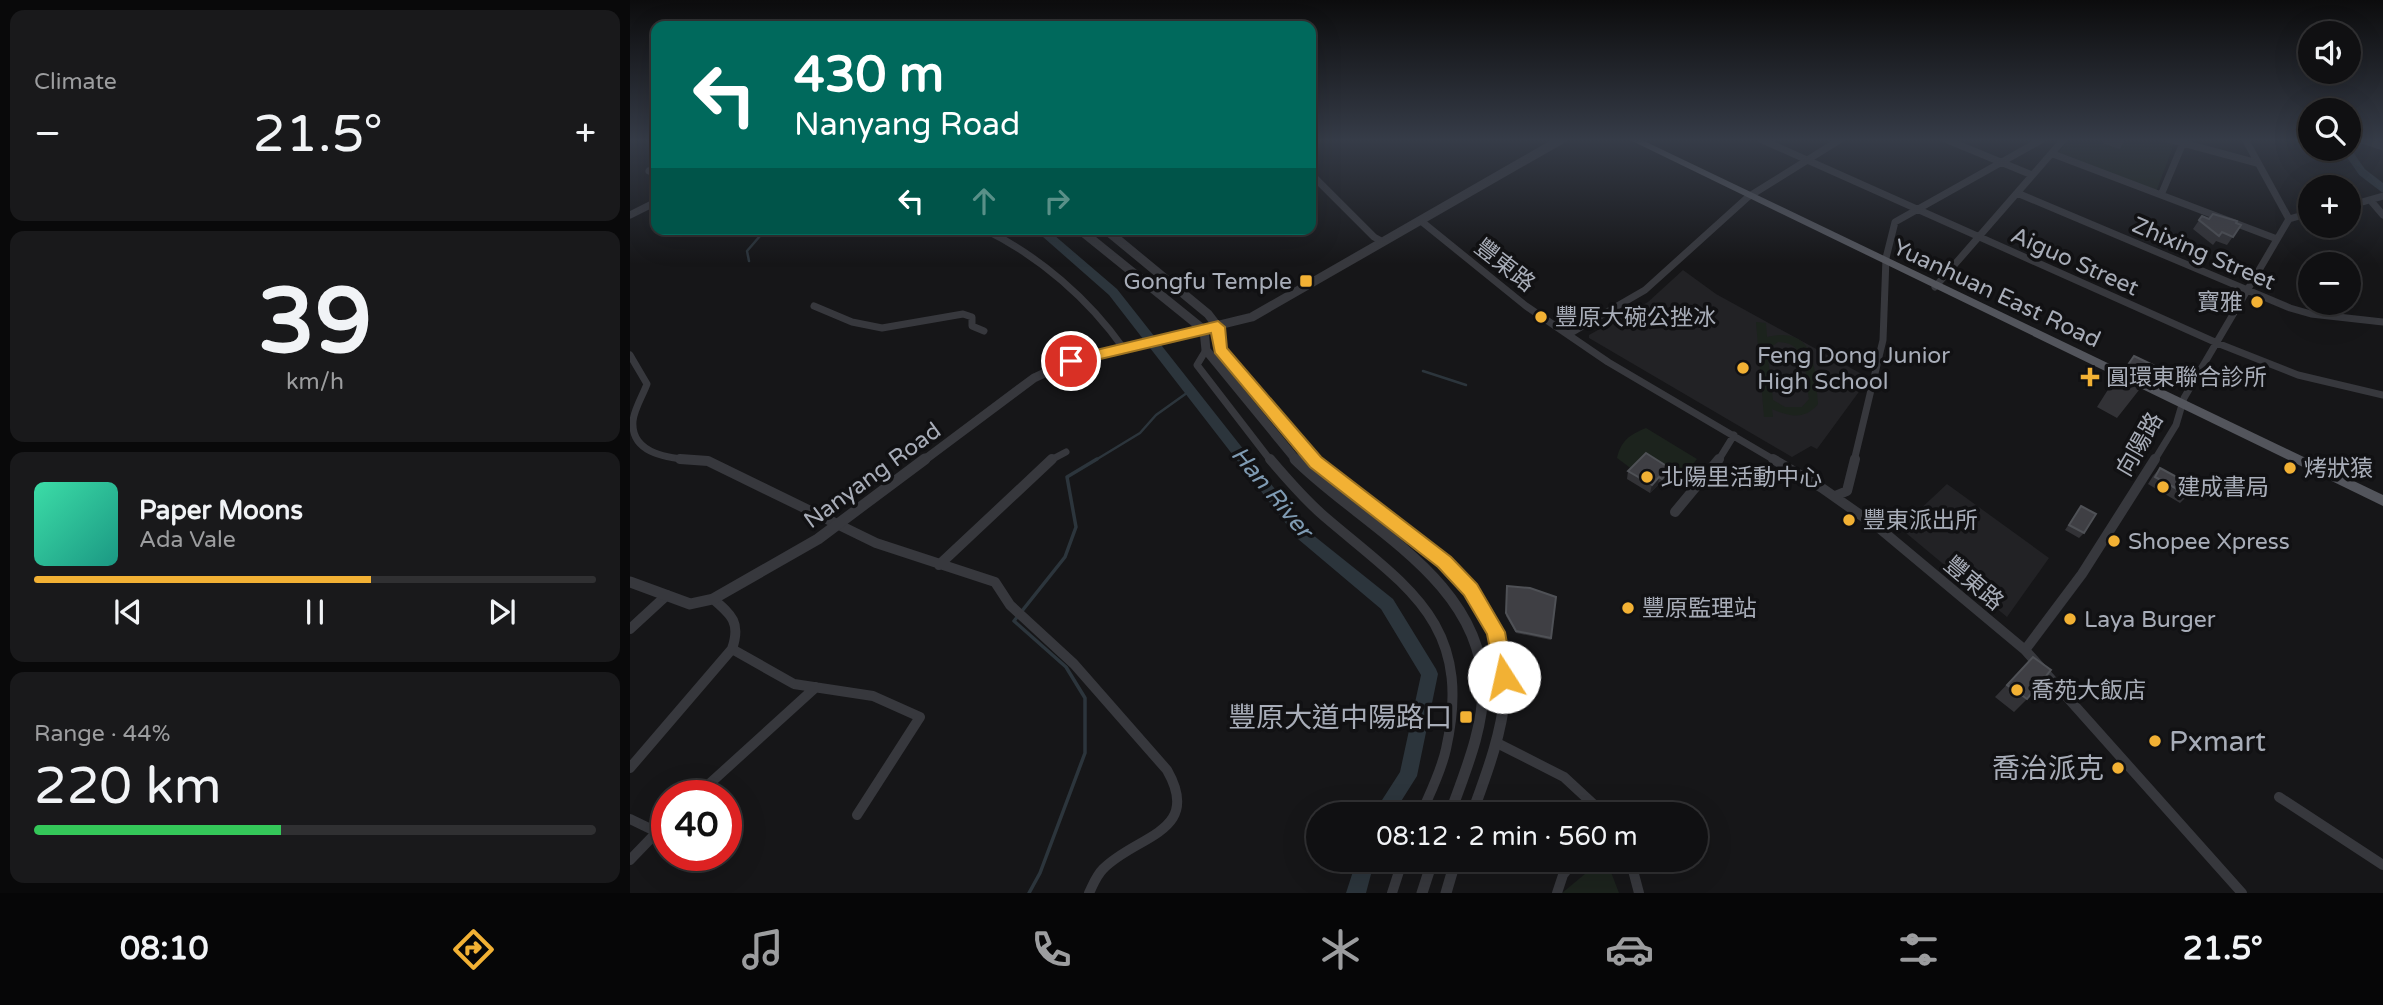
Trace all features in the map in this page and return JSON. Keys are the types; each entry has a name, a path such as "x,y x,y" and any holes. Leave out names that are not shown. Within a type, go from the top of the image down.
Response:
{"main road":[{"name":"Yuanhuan East Road","path":"1721,181 1886,261 2383,493"},
{"name":"Yuanhuan East Road","path":"1723,181 1751,195"},
{"name":"Yuanhuan East Road","path":"2183,401 2383,502"}],"street":[{"path":"1318,181 1374,237 1383,242"},
{"path":"1204,330 1252,317 1490,181"},
{"path":"1569,334 1645,290 1751,195 1774,181"},
{"name":"Aiguo Street","path":"1852,181 2217,343 2298,374 2383,395"},
{"path":"1835,496 1847,491 1883,340 1886,261 1895,222 1972,181"},
{"path":"1937,284 2027,181"},
{"path":"2123,181 2277,239"},
{"path":"2161,195 2167,181"},
{"path":"2267,181 2289,219 2298,217"},
{"name":"Zhixing Street","path":"2017,193 2246,291 2311,314 2383,323"},
{"path":"2361,203 2383,197"},
{"path":"2371,201 2383,215"},
{"path":"630,215 651,204"},
{"name":"向陽路","path":"2025,650 2088,564 2176,425 2183,401 2289,219"},
{"name":"豐東路","path":"1421,221 1526,306 1608,362 1835,496 1879,528 2025,650 2242,893"},
{"path":"999,235 1039,261 1127,348"},
{"path":"1086,235 1204,330 1206,350 1307,471 1429,574 1457,604 1474,635 1484,683 1480,721 1454,802"},
{"path":"1112,235 1208,314 1218,327 1220,349 1315,462 1445,562 1470,589 1496,632 1504,677 1497,743 1476,802"},
{"path":"814,306 842,320 892,328 956,314 967,315 972,317 972,326 984,331"},
{"name":"Nanyang Road","path":"630,582 690,604 713,599 837,526 1034,378 1071,361 1204,330"},
{"path":"1206,350 1197,365 1276,466 1337,529 1386,566 1419,598 1433,619 1446,648 1452,673 1452,711 1446,752 1426,802"},
{"path":"630,355 647,384 633,419 634,431 645,449 667,458 708,461 772,490 837,526 939,565 995,582 1010,605 1074,664 1179,785 1181,800 1173,820 1150,839 1104,867 1089,893"},
{"path":"1675,512 1709,474 1734,436"},
{"path":"939,565 1048,461 1066,452"},
{"path":"630,629 667,595"},
{"path":"630,768 732,649 739,631 737,619 713,599"},
{"path":"732,649 794,684 873,696 920,718 858,815"},
{"path":"714,780 816,687"},
{"path":"1497,743 1564,778 1591,802"},
{"path":"2279,797 2383,865"},
{"path":"630,819 651,829"},
{"path":"630,860 651,838"},
{"path":"1392,893 1399,872"},
{"path":"1422,893 1429,872"},
{"path":"1446,893 1452,872"},
{"path":"1557,893 1565,872"},
{"path":"1633,872 1639,893"}],"shaded area":[{"path":"2126,181 2160,181 2156,192"},
{"name":"Feng Dong Junior High School","path":"1683,270 1716,294 1869,378 1817,449 1811,446 1792,457 1589,338 1589,335 1648,302"},
{"path":"1756,322 1766,323 1767,337 1783,335 1795,337 1804,343 1810,352 1817,390 1818,404 1808,413 1796,416 1772,409 1773,417 1764,417","holes":["1778,342 1795,348 1804,362 1809,399 1802,407 1785,407 1773,400 1767,350"]},
{"path":"1646,428 1697,459 1681,479 1645,458 1633,470 1617,458 1627,439"},
{"path":"1947,484 2049,558 2007,617 1900,528"},
{"path":"1587,872 1611,872 1619,893 1562,893"}],"building":[{"path":"2213,214 2237,221 2236,223 2241,225 2233,237 2222,232 2219,236 2199,220 2202,216 2209,219"},
{"path":"2134,356 2155,366 2143,385 2121,375"},
{"path":"1646,453 1668,467 1664,472 1667,474 1662,479 1659,477 1652,485 1628,471"},
{"path":"2160,468 2188,483 2188,495 2155,477"},
{"path":"2081,506 2096,514 2084,533 2069,525"},
{"path":"1507,586 1530,588 1556,597 1551,638 1516,631 1506,613"},
{"path":"2033,657 2051,670 2027,699 2007,685"}],"waterway":[{"path":"2373,181 2383,188"},
{"path":"749,261 747,251 761,235"},
{"name":"Han River","path":"1047,235 1113,292 1303,535 1387,604 1430,674 1408,776 1390,802"},
{"path":"1423,371 1466,385"},
{"path":"1094,461 1140,433 1156,415 1191,390"},
{"path":"1029,893 1040,873 1085,753 1085,698 1066,667 1014,621 1065,557 1076,527 1067,477 1097,459"},
{"name":"Han River","path":"1356,893 1362,872"}],"place":[{"name":"Gongfu Temple","path":"1306,281"},
{"name":"寶雅","path":"2257,302"},
{"name":"豐原大碗公挫冰","path":"1541,317"},
{"name":"Feng Dong Junior High School","path":"1743,368"},
{"name":"圓環東聯合診所","path":"2090,377"},
{"name":"烤狀猿","path":"2290,468"},
{"name":"北陽里活動中心","path":"1647,477"},
{"name":"建成書局","path":"2163,487"},
{"name":"豐東派出所","path":"1849,520"},
{"name":"Shopee Xpress","path":"2114,541"},
{"name":"豐原監理站","path":"1628,608"},
{"name":"Laya Burger","path":"2070,619"},
{"name":"喬苑大飯店","path":"2017,690"},
{"name":"豐原大道中陽路口","path":"1466,717"},
{"name":"Pxmart","path":"2155,741"},
{"name":"喬治派克","path":"2118,768"}],"route":[{"path":"1071,361 1218,327 1220,349 1315,462 1445,562 1470,589 1496,632 1504,677"}]}
